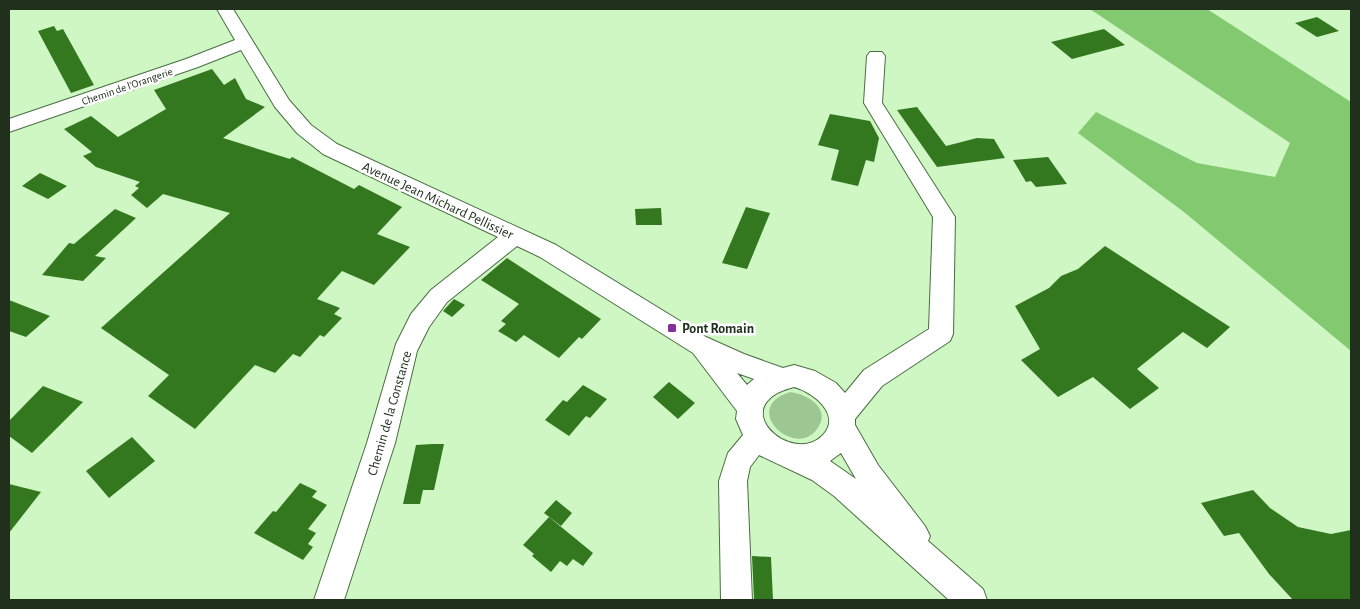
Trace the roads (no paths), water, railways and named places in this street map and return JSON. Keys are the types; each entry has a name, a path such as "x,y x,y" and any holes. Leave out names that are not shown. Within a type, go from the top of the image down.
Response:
{"street":[{"name":"Avenue Jean Michard Pellissier","path":"225,9 282,103 304,129 330,149 516,235 569,263 697,344 734,362 778,377"},
{"name":"Chemin de l'Orangerie","path":"9,126 157,76 245,42"},
{"path":"826,388 873,378 941,334 944,217 908,156 873,103 876,56"},
{"name":"Chemin de la Constance","path":"329,600 381,443 405,350 420,321 439,296 516,235"},
{"name":"Avenue Jean Michard Pellissier","path":"697,344 723,372 749,407"},
{"path":"947,577 868,474 841,422 836,402 826,388 806,378 778,377 759,388 749,407 752,428 758,438 780,454 794,457 822,472 844,487 972,600"},
{"path":"794,457 820,453 837,438 841,422 873,378"},
{"path":"736,600 733,481 736,463 745,450 758,438"}],"place":[{"name":"Pont Romain","path":"672,328"}]}
